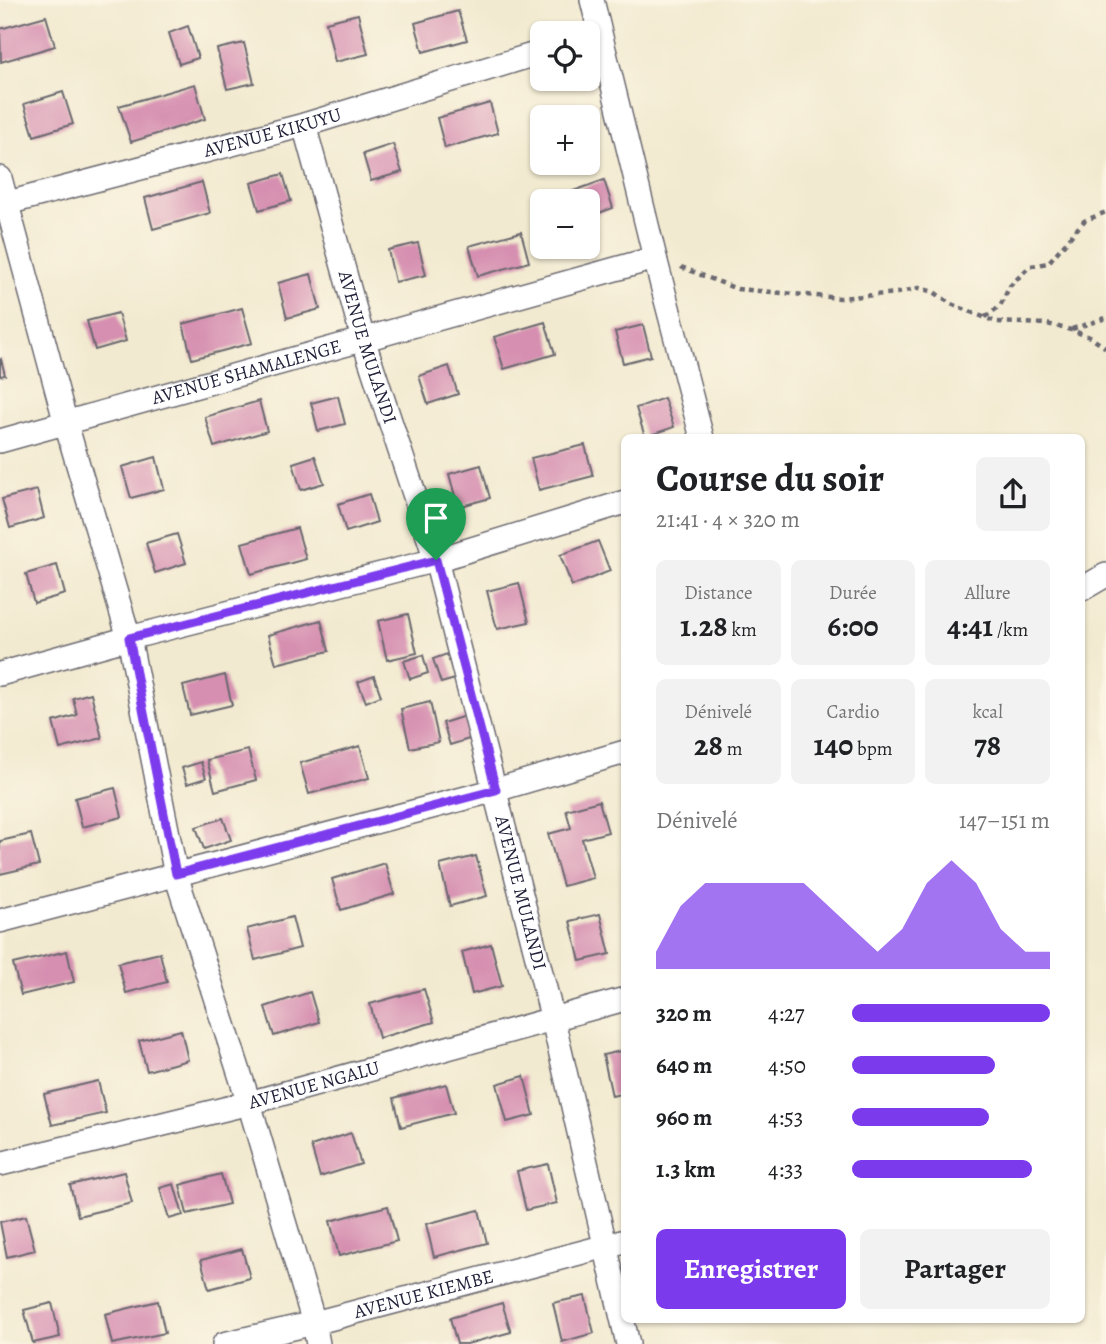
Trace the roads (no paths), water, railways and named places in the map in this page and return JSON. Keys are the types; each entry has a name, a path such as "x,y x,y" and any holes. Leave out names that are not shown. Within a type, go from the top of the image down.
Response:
{"street":[{"path":"592,0 594,21"},
{"path":"600,54 701,434"},
{"name":"AVENUE KIKUYU","path":"4,204 304,125 530,56"},
{"name":"AVENUE MULANDI","path":"304,125 363,339 436,560 553,1020 614,1244 621,1294"},
{"path":"0,178 4,204 65,424 129,638 176,874 249,1103 316,1333"},
{"name":"AVENUE SHAMALENGE","path":"0,442 655,257"},
{"path":"0,674 129,638 436,560 621,503"},
{"path":"1085,587 1106,575"},
{"path":"0,921 496,790 621,752"},
{"name":"AVENUE NGALU","path":"0,1164 249,1103 621,1000"},
{"name":"AVENUE KIEMBE","path":"224,1344 316,1333 614,1244"},
{"name":"AVENUE MULANDI","path":"625,1323 628,1344"}]}
